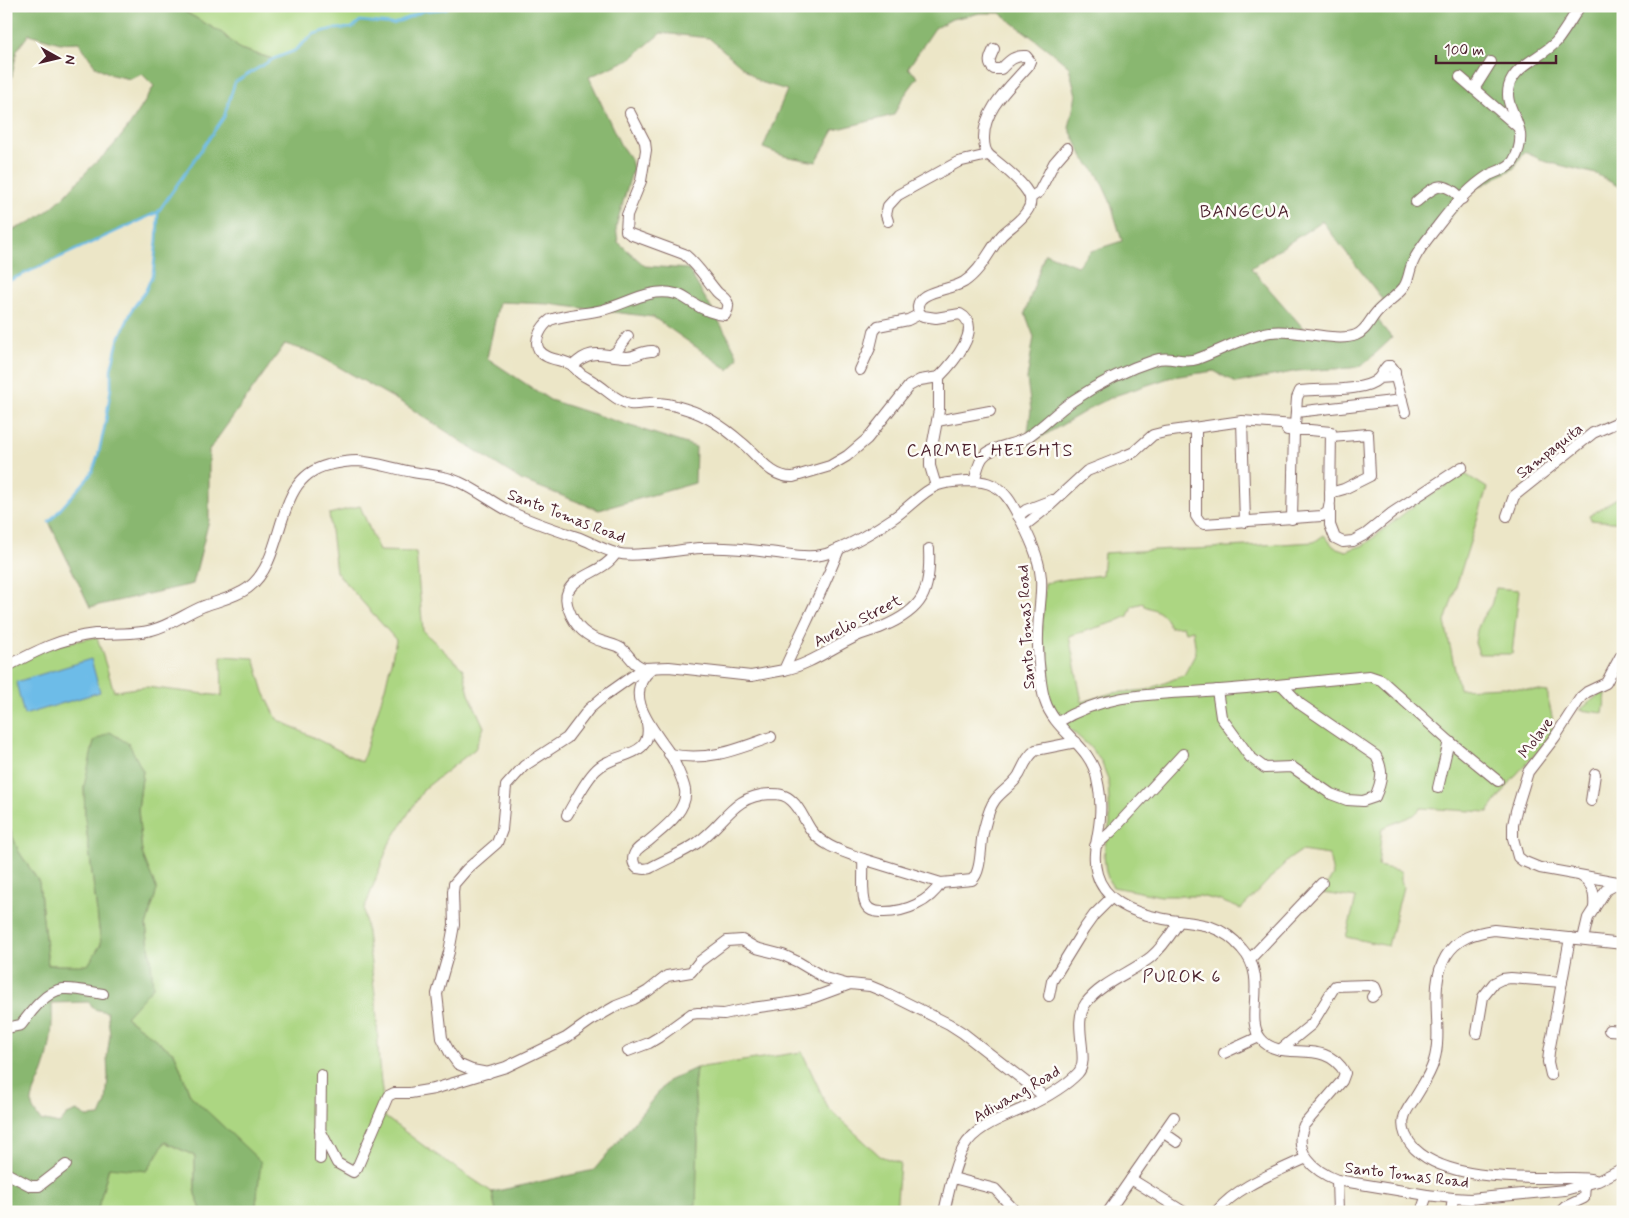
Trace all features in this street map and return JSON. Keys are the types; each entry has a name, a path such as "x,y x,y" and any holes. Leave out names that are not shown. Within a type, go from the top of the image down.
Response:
{"street":[{"path":"974,481 982,459 987,454 993,450 1021,441 1073,401 1142,365 1162,358 1196,360 1226,347 1270,332 1299,332 1341,338 1358,334 1366,328 1375,314 1404,287 1412,263 1419,250 1441,222 1475,186 1489,175 1512,164 1520,143 1520,129 1509,102 1509,84 1525,65 1544,53 1556,41 1580,6"},
{"path":"920,314 918,306 921,299 929,294 962,283 978,271 994,244 1027,212 1030,204 1030,198 1024,188 1002,164 988,155 985,150 984,131 988,118 1002,95 1028,66 1030,61 1026,56 1019,56 1009,60 1001,69 994,69 990,65 989,59 994,49"},
{"path":"1474,89 1491,62"},
{"path":"1460,77 1520,129"},
{"path":"630,113 646,142 646,160 640,181 626,215 626,231 690,258 718,293 726,300 728,307 725,314 716,314 677,294 662,293 636,297 607,308 556,318 550,320 540,332 537,344 546,356 572,366 583,376 630,404 669,404 699,413 743,442 765,466 784,477 793,477 830,466 847,456 867,439 909,386 920,380 940,378"},
{"path":"1030,198 1039,192 1054,163 1068,148"},
{"path":"888,221 886,215 888,206 898,195 958,162 988,155"},
{"path":"1416,202 1438,185 1450,188 1462,199"},
{"path":"860,370 870,348 874,331 878,326 912,318 920,314 930,318 960,314 968,321 968,333 965,342 952,364 940,378 937,421 930,458 930,466 936,486"},
{"path":"611,355 616,352 628,336"},
{"path":"572,366 584,356 591,354 632,357 643,351 653,351"},
{"path":"1024,526 1060,497 1087,471 1134,452 1153,435 1176,430 1242,423 1295,425 1297,395 1300,392 1350,388 1372,383 1389,366 1393,368 1405,412"},
{"path":"1296,412 1402,400"},
{"path":"937,421 990,411"},
{"name":"Sampaguita","path":"1507,516 1514,496 1593,433 1623,420"},
{"path":"1242,423 1294,430 1331,432 1330,525 1335,538 1343,542 1353,541 1366,534 1392,512 1462,467"},
{"path":"1242,423 1245,522"},
{"path":"1196,429 1196,516 1204,524 1322,516 1328,512 1330,507"},
{"path":"1292,519 1294,430"},
{"path":"1330,493 1344,489 1370,476 1368,434 1331,437"},
{"name":"Santo Tomas Road","path":"6,667 44,647 60,641 91,635 149,632 250,587 262,574 270,557 282,518 297,487 307,476 319,468 333,464 357,461 455,480 517,515 616,553 637,555 700,548 768,552 802,557 822,555 856,541 898,516 936,486 947,483 974,481 994,485 1011,502 1035,551 1041,577 1038,625 1041,682 1045,704 1063,729 1085,750 1092,764 1098,784 1100,816 1094,846 1094,864 1104,889 1111,898"},
{"path":"1018,516 1026,510 1060,497"},
{"name":"Aurelio Street","path":"784,670 828,577 839,549"},
{"name":"Aurelio Street","path":"649,668 669,667 751,676 784,670 808,662 854,637 900,619 915,607 928,585 930,570 929,549"},
{"path":"616,553 603,566 586,575 569,588 566,604 574,621 584,634 624,650 636,665 649,668"},
{"name":"Molave","path":"1622,883 1576,873 1540,868 1518,857 1512,838 1513,825 1528,772 1555,737 1581,697 1606,683 1623,654"},
{"path":"567,815 585,784 596,770 610,760 634,752 646,740 649,731 638,692 642,678 649,668"},
{"path":"488,1073 472,1070 458,1064 442,1038 437,994 449,952 454,924 454,884 466,869 497,843 502,830 506,786 524,766 567,738 589,709 603,697 649,668"},
{"path":"1058,722 1073,713 1111,700 1173,692 1282,685 1369,676 1380,680 1498,781"},
{"path":"1217,690 1221,717 1250,757 1265,768 1292,767 1332,794 1347,800 1363,802 1376,797 1382,782 1381,764 1376,756 1300,704 1282,685"},
{"path":"647,722 670,754 685,789 683,802 672,819 636,851 633,859 634,864 637,868 645,870 687,849 708,834 740,802 766,794 779,794 788,797 799,808 812,831 826,844 941,883 970,881 977,874 980,844 994,801 1018,777 1028,757 1036,750 1076,742"},
{"path":"670,754 700,758 729,752 771,738"},
{"path":"1438,788 1449,741"},
{"path":"1094,846 1111,832 1183,754"},
{"path":"1591,801 1595,774"},
{"path":"863,858 864,898 866,905 872,910 890,912 909,908 933,894 941,883"},
{"path":"1576,873 1585,878 1591,885 1594,895 1594,910"},
{"path":"1583,939 1588,918 1606,890 1622,883"},
{"path":"1250,959 1322,884"},
{"path":"1050,996 1052,982 1084,929 1094,915 1111,898 1128,908 1151,916 1215,928 1232,938 1250,959 1255,974 1255,1026 1259,1037 1270,1046 1280,1050 1316,1053 1335,1059 1341,1066 1345,1073 1342,1081 1304,1125 1300,1133 1300,1142 1306,1158 1245,1188 1216,1212"},
{"name":"Adiwang Road","path":"944,1212 958,1160 964,1146 973,1134 1045,1097 1077,1074 1082,1060 1081,1016 1087,1003 1100,990 1150,958 1161,947 1179,922"},
{"path":"1598,1181 1583,1178 1486,1175 1452,1169 1422,1155 1408,1141 1403,1130 1404,1118 1425,1082 1436,1056 1438,979 1446,957 1454,946 1474,933 1494,930 1623,944"},
{"path":"1551,1075 1548,1062 1549,1052 1570,938"},
{"path":"320,1130 337,1163 353,1172 357,1168 388,1096 394,1092 410,1093 434,1088 506,1067 566,1038 597,1017 648,991 667,976 691,972 699,962 727,941 742,940 756,948 783,955 825,978 846,984 870,986 949,1024 1045,1097"},
{"path":"1477,1033 1483,997 1494,983 1502,978 1562,982"},
{"path":"628,1051 659,1037 691,1014 724,1014 795,1002 830,992 846,984"},
{"path":"1280,1050 1312,1024 1335,986 1375,987 1377,992 1372,997"},
{"path":"6,1028 21,1025 33,1009 52,993 62,989 104,994"},
{"path":"1609,1030 1623,1031"},
{"path":"1224,1053 1259,1037"},
{"path":"320,1159 321,1075"},
{"path":"1108,1212 1174,1117"},
{"path":"1164,1133 1177,1142"},
{"name":"Santo Tomas Road","path":"1306,1158 1324,1175 1337,1180 1453,1198 1486,1198 1565,1190 1598,1181 1623,1168"},
{"path":"6,1172 32,1186 39,1186 66,1165"},
{"path":"953,1178 995,1189 1016,1212"},
{"path":"1132,1179 1184,1212"},
{"path":"1337,1180 1338,1212"},
{"path":"1560,1212 1565,1207 1584,1198 1585,1185"},
{"path":"1421,1212 1427,1195"},
{"path":"1451,1212 1453,1198"}],"green space":[{"path":"6,6 175,6 222,33 240,49 273,59 294,51 314,34 332,29 352,28 360,21 393,24 423,11 445,9 449,6 1623,6 1623,189 1596,174 1547,162 1524,152 1514,168 1475,189 1444,224 1378,318 1392,338 1362,366 1298,371 1236,383 1214,371 1172,377 1117,395 1096,405 1026,446 1031,410 1027,379 1034,337 1025,313 1045,253 1077,266 1091,251 1122,241 1110,201 1098,175 1083,157 1069,128 1076,95 1069,67 1000,13 980,13 952,19 935,28 908,68 918,77 901,100 894,115 834,130 816,162 784,156 763,148 787,90 760,82 709,38 661,33 630,59 589,77 620,144 631,160 633,168 616,226 618,242 645,266 688,269 738,357 729,370 653,317 549,304 499,302 487,358 550,400 696,447 695,483 599,510 521,480 404,404 314,353 285,344 209,450 209,520 193,584 90,607 49,522 88,478 98,456 111,387 111,369 118,341 133,308 145,292 153,273 158,212 6,282 6,231 19,227 42,215 62,198 119,139 154,86 142,74 130,79 112,75 95,66 79,42 60,43 29,34 17,50 10,86 6,89","holes":["1322,221 1383,300 1355,332 1325,333 1305,330 1251,268"]},
{"path":"175,6 449,6 445,9 423,11 393,24 360,21 352,28 332,29 294,51 273,59 240,49 222,33"},
{"path":"1465,474 1487,488 1445,622 1459,689 1505,687 1548,692 1553,725 1546,741 1516,775 1488,812 1421,808 1414,815 1382,828 1378,866 1401,871 1403,887 1388,946 1346,937 1356,898 1322,893 1333,875 1329,855 1301,851 1288,860 1241,909 1218,900 1199,896 1161,896 1113,887 1106,872 1104,856 1110,823 1108,779 1101,761 1089,746 1064,724 1051,704 1047,690 1041,640 1045,583 1102,575 1104,553 1314,542 1324,535 1334,547 1346,551 1364,545 1416,504","holes":["1143,603 1144,606 1160,613 1170,627 1183,626 1185,632 1193,630 1196,653 1184,675 1147,690 1112,693 1082,702 1069,636 1115,622 1128,616 1132,606"]},
{"path":"1623,494 1623,523 1591,520 1589,516"},
{"path":"360,506 379,551 416,552 423,631 463,669 469,694 484,727 475,749 424,789 389,844 364,910 376,1002 379,1065 385,1117 428,1149 492,1192 496,1212 258,1212 256,1205 260,1162 190,1095 175,1054 126,1017 151,959 146,926 156,890 142,853 138,809 143,771 84,786 85,818 101,944 88,966 48,965 39,882 19,852 6,820 6,667 44,647 97,637 114,691 146,687 222,696 221,656 254,658 264,692 277,719 362,762 386,684 396,640 336,572 329,514"},
{"path":"1496,588 1519,590 1512,654 1479,654 1475,643 1477,630 1482,618 1491,605"},
{"path":"1607,688 1603,713 1580,710"},
{"path":"110,732 129,744 143,771 138,809 142,853 157,890 146,926 153,987 126,1017 175,1054 190,1095 261,1162 256,1205 258,1212 202,1212 195,1194 195,1156 165,1142 147,1171 109,1167 97,1212 6,1212 6,820 19,852 39,882 48,965 88,965 101,944 85,818 84,786 94,741","holes":["89,1002 94,1009 107,1012 110,1034 107,1057 106,1102 100,1116 87,1117 77,1111 67,1115 59,1124 40,1120 33,1110 32,1102 44,1069 50,1045 52,1003"]},
{"path":"802,1052 828,1108 880,1156 900,1163 896,1212 665,1212 697,1168 698,1140 694,1086 696,1068"},
{"path":"696,1068 694,1086 698,1140 696,1205 669,1209 665,1212 496,1212 492,1192 594,1170 668,1081"},
{"path":"164,1142 195,1156 195,1194 202,1212 97,1212 109,1167"}],"water":[{"path":"91,659 100,692 24,715 16,682"}],"waterway":[{"path":"6,282 158,212 224,117 235,82 273,59 294,51 314,34 332,29 352,28 360,21 393,24 423,11 445,9 449,6"},
{"path":"49,522 88,478 98,456 111,387 111,369 118,341 133,308 145,292 153,273 158,212"}],"district":[{"name":"BANGCUA","path":"1245,211"},
{"name":"CARMEL HEIGHTS","path":"990,450"},
{"name":"PUROK 6","path":"1182,976"}]}
